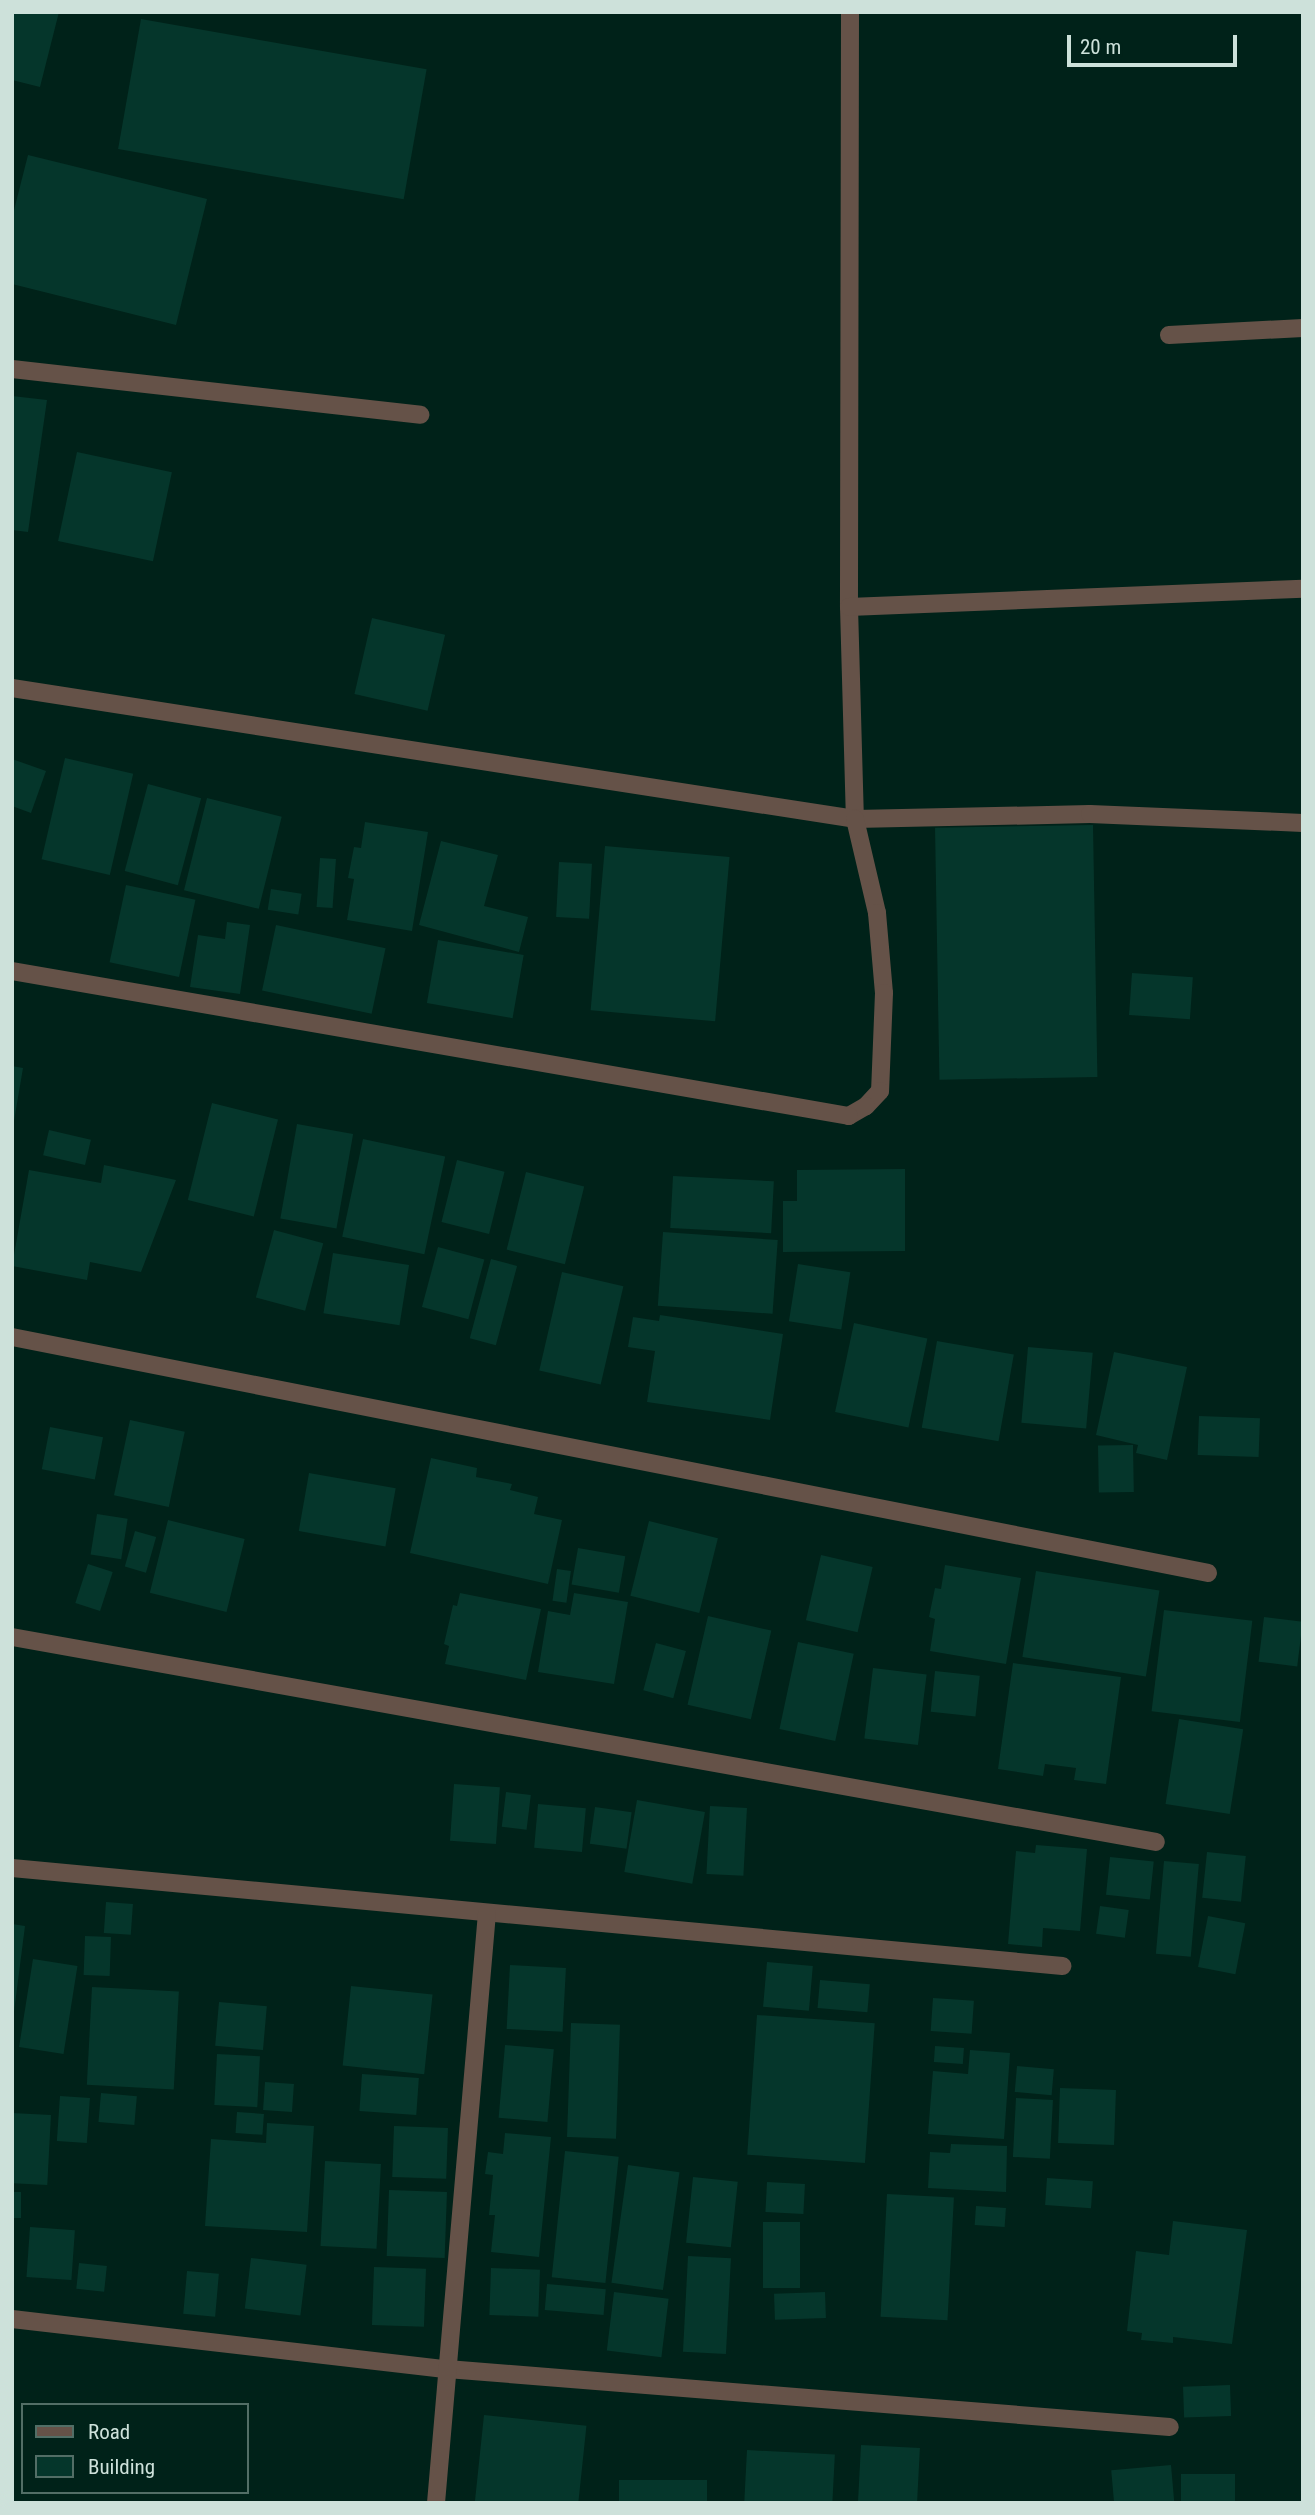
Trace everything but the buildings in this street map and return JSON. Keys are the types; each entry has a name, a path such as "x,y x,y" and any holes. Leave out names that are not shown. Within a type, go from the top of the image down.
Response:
{"street":[{"path":"12,971 849,1116 866,1106 880,1091 884,993 877,913 855,819 849,607 850,12"},
{"path":"1169,335 1303,328"},
{"path":"12,369 420,415"},
{"path":"849,607 1303,589"},
{"path":"12,688 855,819 1090,814 1303,823"},
{"path":"12,1337 1208,1573"},
{"path":"12,1637 1157,1842"},
{"path":"12,1868 1062,1966"},
{"path":"436,2503 487,1913"},
{"path":"12,2319 447,2369 1170,2427"}]}
